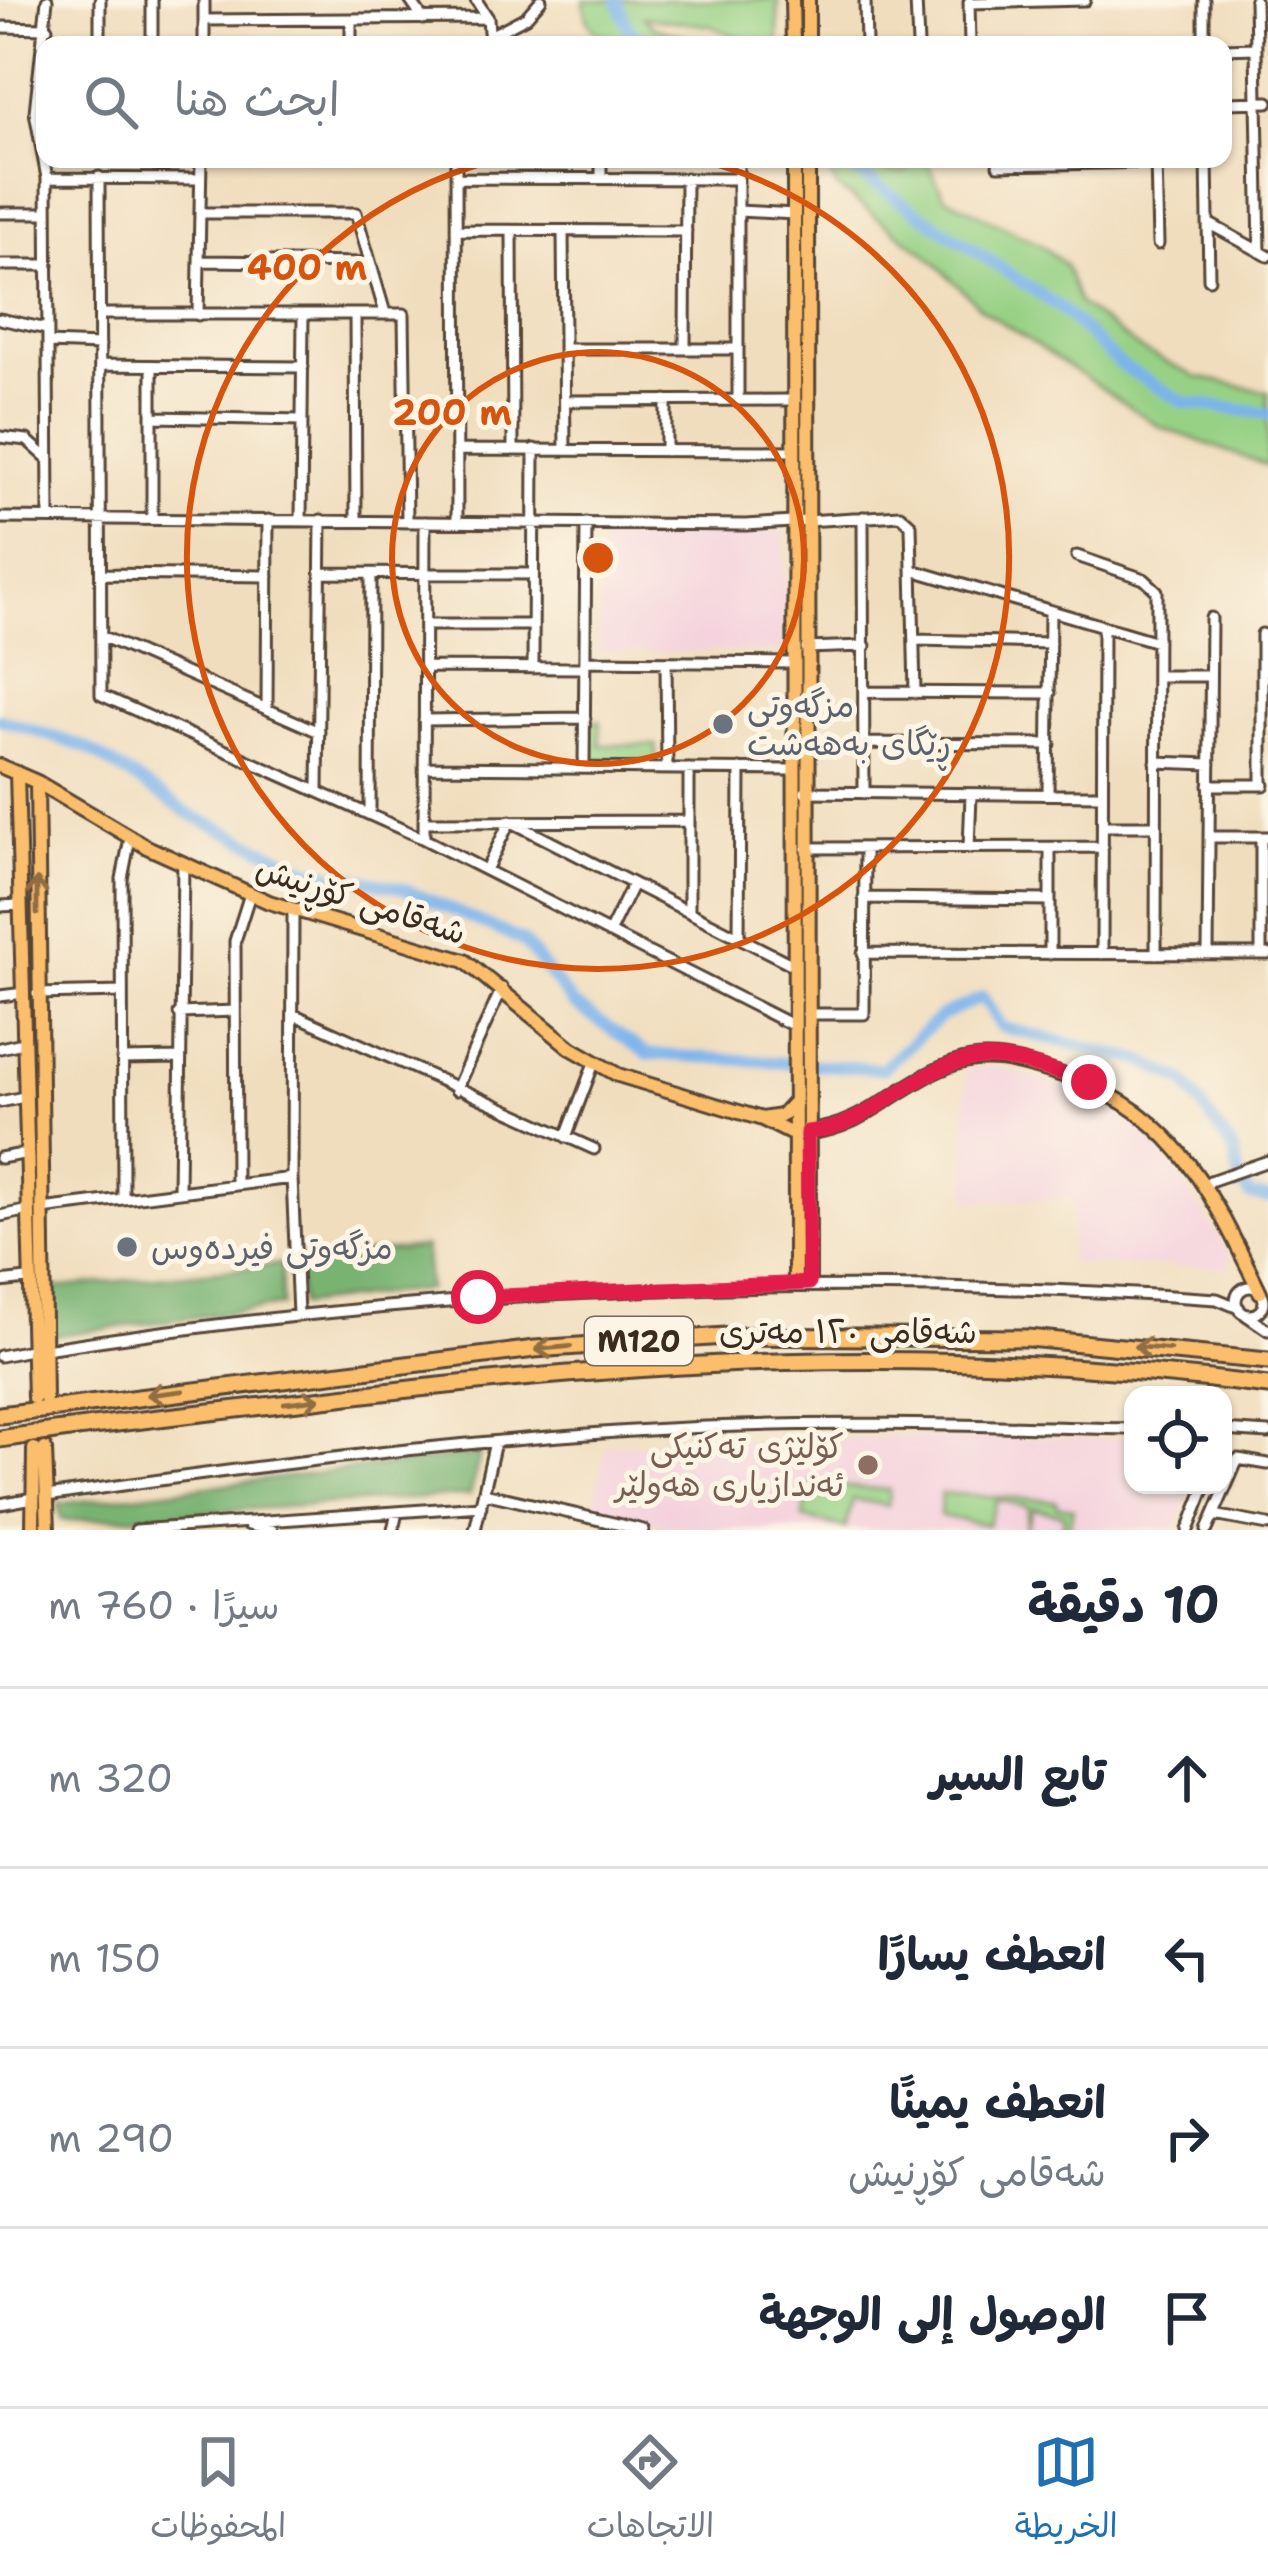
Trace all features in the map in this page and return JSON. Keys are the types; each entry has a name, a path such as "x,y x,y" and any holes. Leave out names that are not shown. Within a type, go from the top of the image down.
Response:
{"highway":[{"name":"شەقامی ١٢٠ مەتری","path":"0,1415 535,1349 725,1336 1028,1338 1268,1361"},
{"name":"شەقامی ١٢٠ مەتری","path":"0,1439 551,1372 741,1359 1012,1362 1268,1386"}],"main road":[{"path":"792,0 793,36"},
{"path":"808,0 808,36"},
{"path":"794,168 795,451 806,648 807,1014 800,1029"},
{"path":"802,1284 794,663 808,168"},
{"name":"شەقامی کۆڕنیش","path":"0,766 38,782 130,838 250,894 293,912 444,952 502,988 594,1063 643,1086 801,1134"},
{"path":"17,773 21,905 41,1177 39,1398"},
{"path":"38,782 30,993 23,1043 27,1279 38,1350"},
{"path":"801,1134 858,1119 956,1063 1007,1059 1119,1096 1209,1184 1264,1297"},
{"path":"762,1120 781,1116 800,1104"},
{"path":"24,1178 41,1177"},
{"path":"1240,1291 1246,1262"},
{"path":"34,1529 40,1497 39,1449"}],"street":[{"path":"46,36 47,0"},
{"path":"100,0 100,36"},
{"path":"152,0 152,36"},
{"path":"204,0 204,36"},
{"path":"410,0 423,19"},
{"path":"476,0 488,18 490,36"},
{"path":"498,36 542,0"},
{"path":"865,0 866,36"},
{"path":"916,0 917,36"},
{"path":"970,36 969,1 1085,0"},
{"path":"1204,0 1204,36"},
{"path":"1208,223 1264,254 1255,0"},
{"path":"204,20 488,18"},
{"path":"351,19 351,36"},
{"path":"0,27 47,28"},
{"path":"1232,49 1256,48"},
{"path":"1232,103 1262,102"},
{"path":"46,168 49,517"},
{"path":"199,315 201,168"},
{"path":"456,168 457,522"},
{"path":"601,168 601,178"},
{"path":"738,168 738,400"},
{"path":"1156,168 1159,244"},
{"path":"1207,168 1209,279"},
{"path":"99,177 101,695 424,839 800,1029"},
{"path":"47,178 200,178"},
{"path":"457,178 738,178"},
{"path":"685,349 686,178"},
{"path":"738,211 795,214"},
{"path":"200,212 356,213 385,313"},
{"path":"0,213 47,213"},
{"path":"456,230 686,231"},
{"path":"512,231 513,449"},
{"path":"563,231 565,450"},
{"path":"200,261 370,263"},
{"path":"0,265 48,265"},
{"path":"100,314 404,314 408,331 407,521"},
{"path":"301,520 303,315"},
{"path":"355,315 356,521"},
{"path":"0,319 47,329"},
{"path":"48,343 100,345"},
{"path":"564,349 738,349"},
{"path":"100,365 302,367"},
{"path":"152,366 152,518"},
{"path":"565,400 795,400"},
{"path":"666,400 666,451"},
{"path":"153,417 302,420"},
{"path":"0,437 35,444 49,461"},
{"path":"533,449 533,668"},
{"path":"456,450 795,451"},
{"path":"862,517 864,793"},
{"path":"0,518 586,524 907,518 916,571 915,693"},
{"path":"267,709 268,520"},
{"path":"318,791 321,520"},
{"path":"424,839 425,522"},
{"path":"584,768 586,524"},
{"path":"1076,556 1157,591 1156,954"},
{"path":"916,571 1157,643"},
{"path":"320,573 533,574"},
{"path":"100,574 268,576"},
{"path":"370,814 371,574"},
{"path":"1048,793 1050,611"},
{"path":"1208,954 1210,618"},
{"path":"424,625 533,626"},
{"path":"1102,626 1102,954"},
{"path":"1210,785 1265,785 1262,634"},
{"path":"101,636 319,732"},
{"path":"916,640 1050,643"},
{"path":"806,648 865,646"},
{"path":"666,662 667,769"},
{"path":"424,667 794,663"},
{"path":"1156,676 1210,676"},
{"path":"864,692 1050,694"},
{"path":"424,720 585,718"},
{"path":"864,743 1050,744"},
{"path":"1156,762 1210,764"},
{"path":"424,767 794,770"},
{"path":"688,912 689,769"},
{"path":"740,769 740,938"},
{"path":"805,792 1102,794"},
{"path":"969,848 971,795"},
{"path":"485,870 510,821"},
{"path":"510,821 795,966"},
{"path":"424,822 689,821"},
{"path":"1102,826 1156,826"},
{"path":"863,953 1264,954 1265,837 1209,837"},
{"path":"123,1199 122,879 130,838"},
{"path":"806,848 1102,848"},
{"path":"807,1014 864,1013 865,848"},
{"path":"1050,848 1051,954"},
{"path":"179,1192 183,863"},
{"path":"609,933 633,884"},
{"path":"236,1185 235,941 250,894"},
{"path":"864,898 1050,900"},
{"path":"0,906 21,905"},
{"path":"293,912 292,1178 298,1314"},
{"path":"456,1090 502,988"},
{"path":"0,996 122,992"},
{"path":"179,1012 235,1011"},
{"path":"293,1014 593,1149"},
{"path":"0,1048 23,1043"},
{"path":"122,1059 179,1058"},
{"path":"566,1137 594,1063"},
{"path":"0,1102 24,1097"},
{"path":"0,1158 23,1154"},
{"path":"1209,1184 1268,1161"},
{"path":"42,1208 292,1178"},
{"path":"0,1216 25,1211"},
{"path":"0,1282 27,1279"},
{"path":"0,1356 298,1314 478,1297 802,1284 1049,1288 1217,1299 1268,1330"},
{"path":"1217,1299 1240,1291 1264,1297 1258,1311 1240,1310"},
{"path":"1240,1291 1240,1310"},
{"path":"0,1504 344,1456 495,1442 853,1424 1124,1429"},
{"path":"1232,1434 1268,1433"},
{"path":"475,1530 495,1442"},
{"path":"1207,1530 1238,1460 1268,1464"},
{"path":"484,1493 643,1530"},
{"path":"1188,1530 1202,1494"},
{"path":"136,1530 481,1507"},
{"path":"393,1530 397,1512"},
{"path":"1214,1515 1268,1525"},
{"path":"237,1526 272,1530"}],"shaded area":[{"path":"601,532 784,532 783,651 600,652"},
{"path":"994,1066 1123,1105 1159,1147 1230,1255 1228,1268 1071,1264 1071,1199 967,1200 966,1070"},
{"name":"کۆلێژی تەکنیکی ئەندازیاری هەولێر","path":"901,1437 1124,1439 1124,1494 1190,1494 1175,1530 689,1530 593,1508 606,1445"}],"green space":[{"path":"584,0 778,0 778,36 736,36 710,26 644,17 654,27 683,36 602,36 588,20"},
{"path":"827,168 905,172 930,168 944,196 1042,246 1065,265 1079,304 1141,350 1197,377 1268,392 1268,466 1160,427 983,310 927,255 837,187"},
{"path":"589,721 600,721 600,745 656,745 656,762 589,763"},
{"path":"425,1247 428,1289 301,1305 296,1260"},
{"path":"281,1264 282,1306 50,1336 54,1288"},
{"path":"480,1454 470,1495 67,1521 61,1519 58,1504"},
{"path":"810,1484 889,1490 888,1506 853,1499 846,1528 803,1518"},
{"path":"941,1493 1057,1501 1057,1506 1073,1508 1069,1530 1062,1530 1064,1515 1033,1508 1025,1530 1028,1507 997,1500 987,1525 940,1516"}],"waterway":[{"path":"617,0 629,29 637,36"},
{"path":"851,168 1059,307 1119,364 1183,402 1268,414"},
{"path":"0,719 87,748 193,816 305,868 402,888 523,941 573,1004 648,1054 882,1069 941,1016 983,997 1001,1027 1142,1061 1185,1082 1234,1152 1239,1179 1250,1195 1268,1198"}],"place":[{"name":"مزگەوتی ڕێگای بەھەشت","path":"723,724"},
{"name":"مزگەوتی فیردەوس","path":"127,1247"},
{"name":"کۆلێژی تەکنیکی ئەندازیاری هەولێر","path":"868,1465"}],"route":[{"path":"478,1297 809,1283 807,1132 858,1119 923,1078 968,1060 1007,1059 1089,1082"}]}
